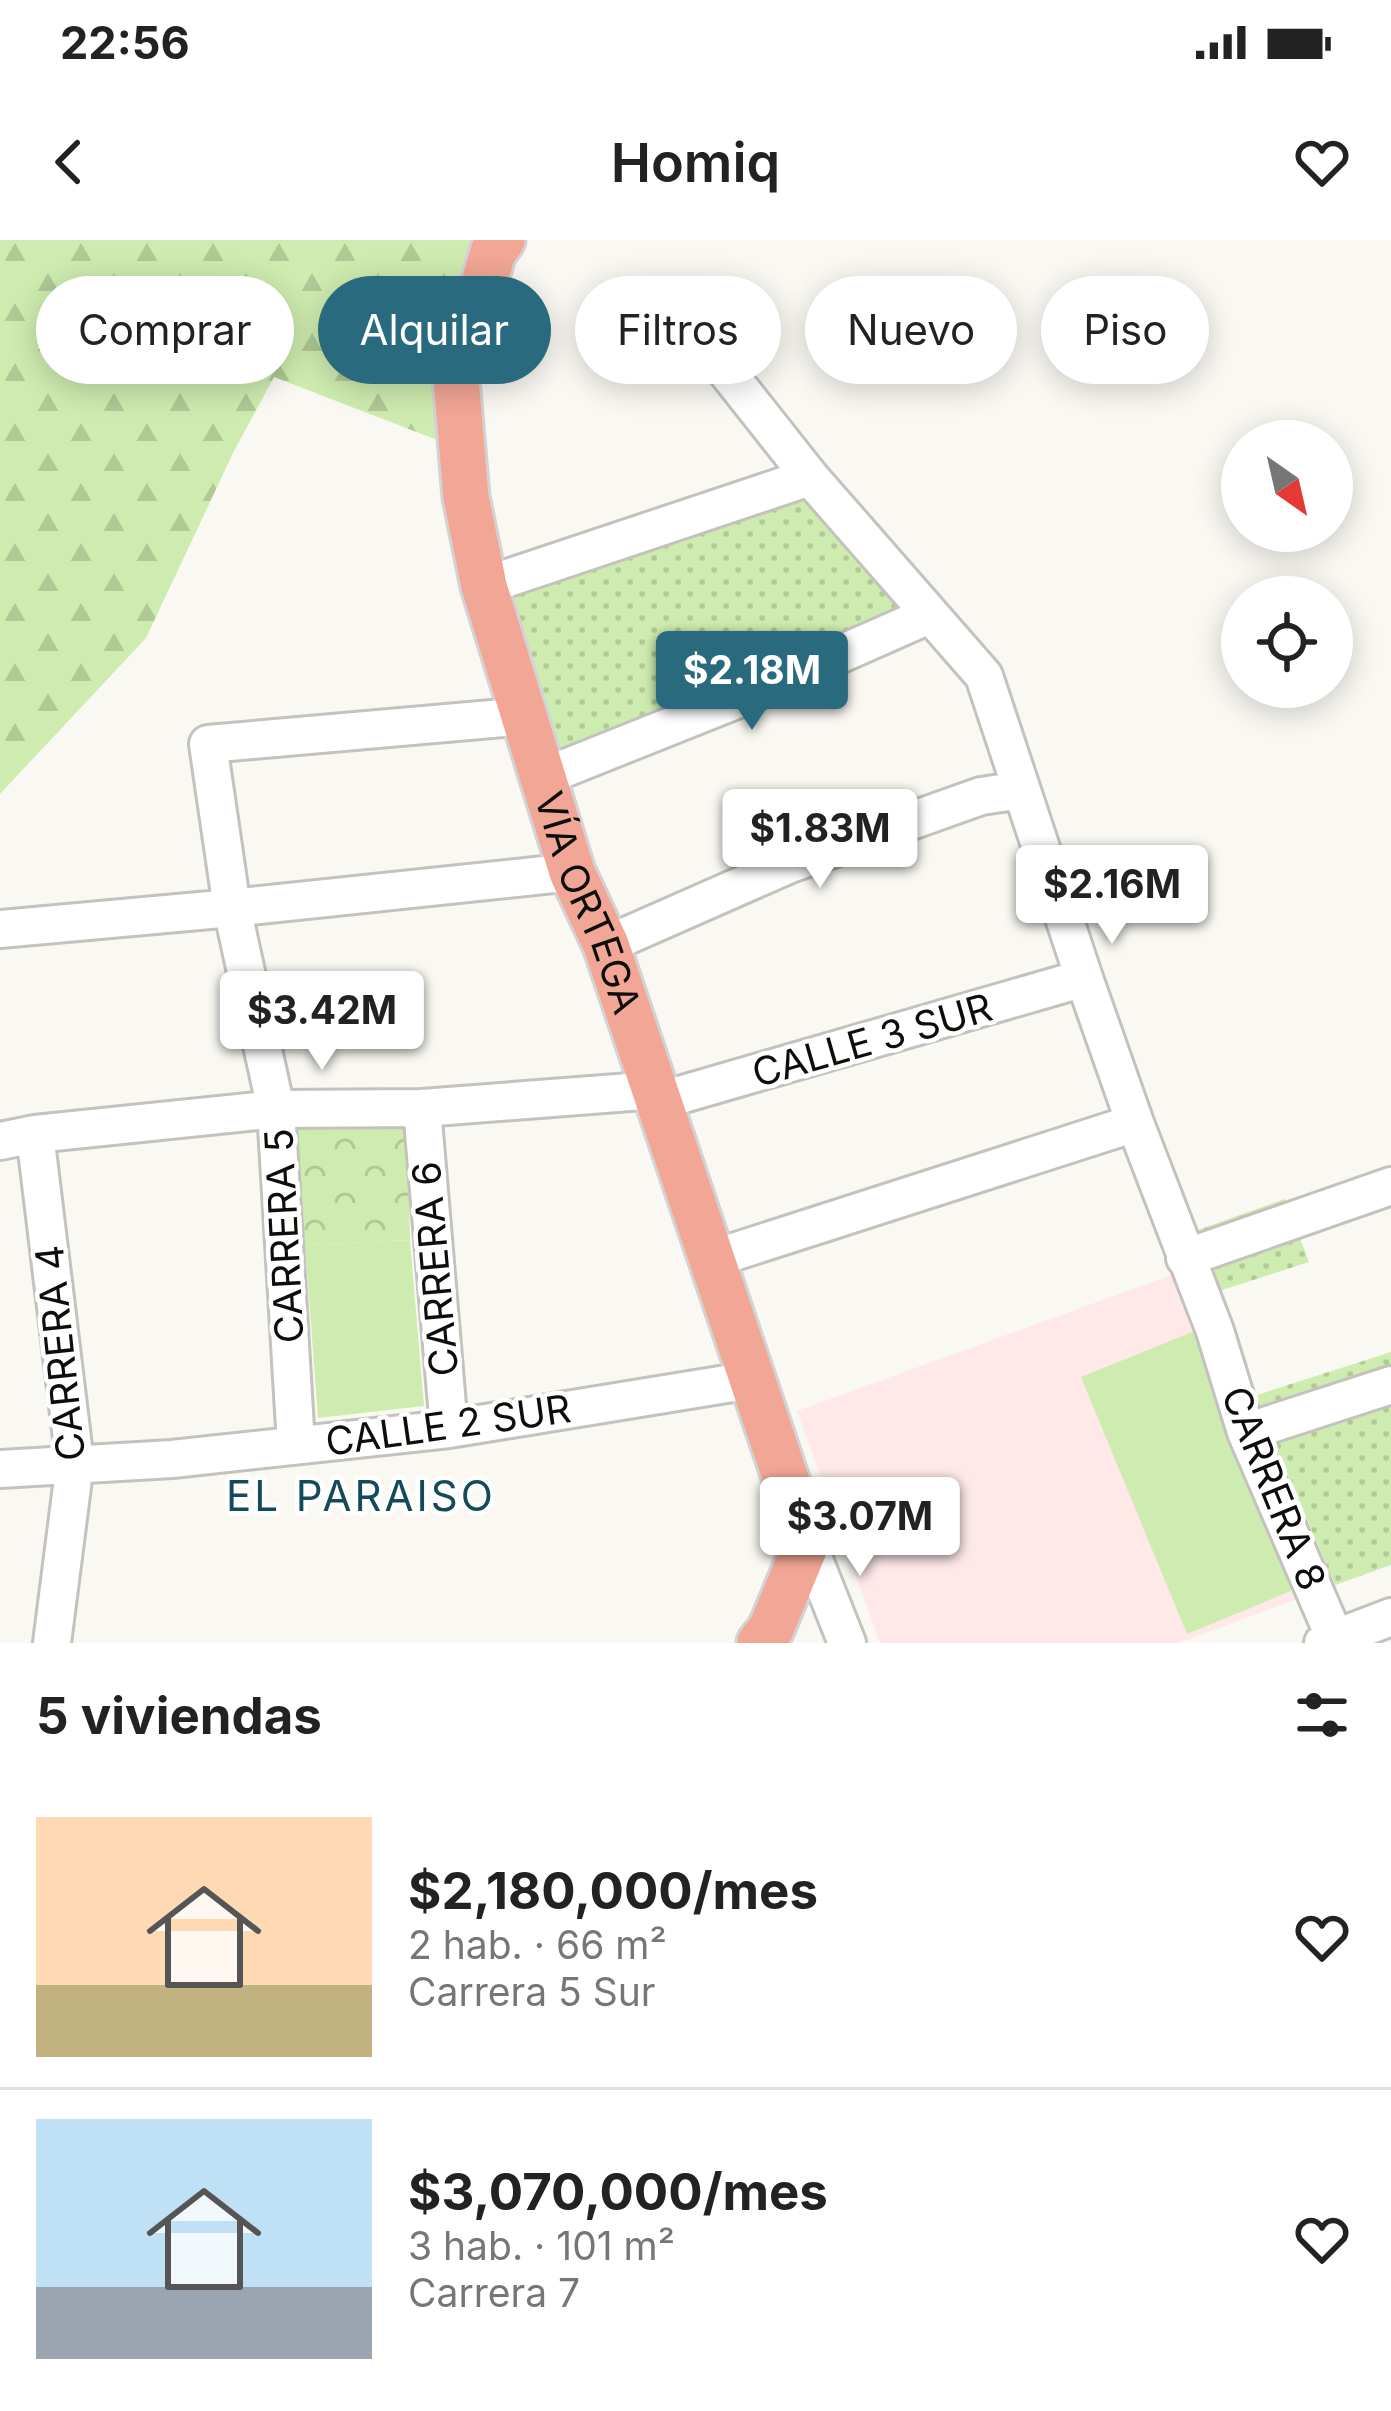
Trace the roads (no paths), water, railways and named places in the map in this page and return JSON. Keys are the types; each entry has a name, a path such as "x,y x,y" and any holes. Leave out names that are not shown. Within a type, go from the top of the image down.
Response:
{"main road":[{"name":"VÍA ORTEGA","path":"497,246 456,379 466,497 484,586 572,872 606,945 807,1542"},
{"path":"760,1643 771,1629 807,1542"}],"street":[{"name":"CARRERA 8","path":"736,384 810,477 985,676 1084,978 1214,1331 1246,1432 1332,1642"},
{"path":"484,586 810,477"},
{"path":"543,777 742,698 929,615"},
{"name":"CARRERA 5","path":"296,1445 276,1109 232,908 208,744 525,716"},
{"path":"606,945 790,864 981,796 1022,790"},
{"path":"0,929 572,872"},
{"name":"CALLE 3 SUR","path":"18,1138 276,1109 422,1108 658,1096 1084,978"},
{"name":"CARRERA 6","path":"422,1108 449,1429"},
{"path":"712,1259 1136,1123"},
{"name":"CARRERA 4","path":"18,1138 75,1463 52,1643"},
{"path":"1185,1258 1391,1186"},
{"name":"CALLE 2 SUR","path":"0,1468 172,1459 449,1429 751,1380"},
{"path":"1246,1432 1391,1385"},
{"path":"807,1542 848,1643"},
{"path":"1332,1642 1391,1617"}],"district":[{"name":"EL PARAISO","path":"361,1496"}]}
